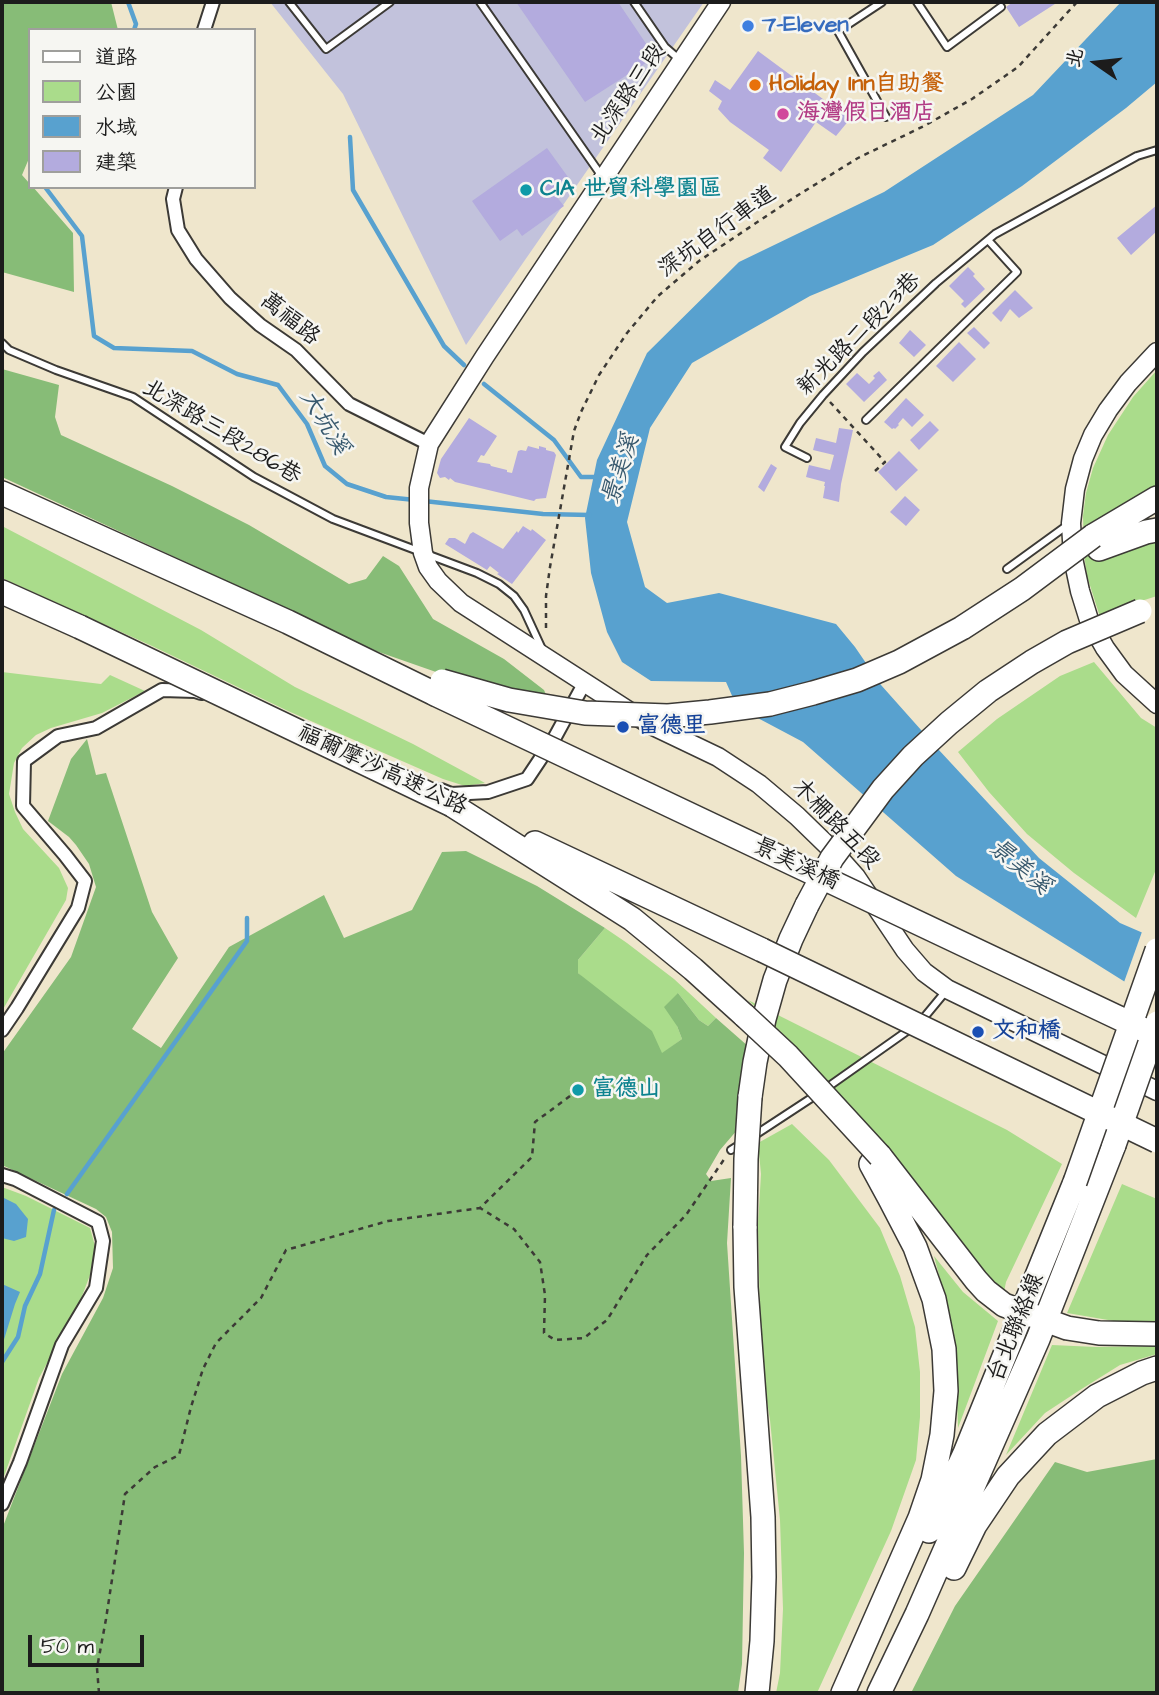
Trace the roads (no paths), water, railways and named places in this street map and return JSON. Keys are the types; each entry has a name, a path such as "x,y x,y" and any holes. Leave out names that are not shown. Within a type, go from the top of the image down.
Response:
{"highway":[{"path":"2,493 439,687 585,713 668,716 770,704 813,694 857,680 899,662 962,628 1096,543 1157,498"},
{"path":"1096,543 1157,530"},
{"name":"福爾摩沙高速公路","path":"2,592 645,894 1157,1141"},
{"path":"757,1693 762,1641 763,1517 746,1287 746,1158 755,1062 775,980 791,939 832,858 883,789 913,756 988,691 1032,662 1112,621 1148,609"},
{"name":"景美溪橋","path":"439,687 1157,1036"},
{"path":"452,805 632,919 693,968 788,1056 976,1280 1004,1305 1067,1328 1100,1333 1157,1334"},
{"name":"台北聯絡線","path":"845,1693 901,1592 965,1453 1075,1182 1157,950"},
{"name":"台北聯絡線","path":"879,1693 917,1614 1046,1322 1114,1145 1157,1023"},
{"path":"845,1693 920,1518 933,1480 946,1391 944,1349 934,1298 915,1247 875,1160"},
{"path":"892,1693 975,1525 1008,1476 1047,1434 1097,1396 1157,1368"}],"main road":[{"name":"北深路三段","path":"429,444 721,2"},
{"path":"1157,352 1128,383 1093,435 1083,458 1075,489 1071,523 1073,558 1089,620 1124,674 1157,704"},
{"path":"423,553 419,523 419,488 429,444"},
{"name":"木柵路五段","path":"423,553 428,567 438,581 461,603 649,724 733,766 759,784 832,850 856,877 917,965 947,989 1157,1091"}],"street":[{"path":"205,28 213,2"},
{"name":"萬福路","path":"176,189 173,199 178,230 196,259 230,298 260,325 296,350 349,404 429,444"},
{"path":"2,1030 78,908 85,881 23,806 24,761 58,736 96,728 162,690 195,691 250,706 451,794 488,792 527,779 555,737 585,682"},
{"path":"2,1175 98,1222 103,1241 96,1288 62,1345 2,1504"}],"lane":[{"path":"289,2 326,49 390,2"},
{"path":"480,2 603,177"},
{"path":"634,2 665,47 681,61"},
{"path":"882,2 838,31 886,117"},
{"path":"917,2 947,47 1001,7"},
{"name":"新光路二段23巷","path":"807,458 785,447 800,423 863,352 936,283 995,234 1137,156 1157,149"},
{"path":"866,421 1017,272 988,240"},
{"name":"北深路三段286巷","path":"2,343 9,350 33,360 133,397 254,477 333,519 477,573 499,584 514,596 524,610 545,656"},
{"path":"1007,569 1071,523"},
{"path":"731,1150 838,1081 923,1019 947,989"}],"water":[{"name":"景美溪","path":"1121,2 1157,2 1157,82 1022,186 933,245 810,296 692,363 650,428 627,522 645,587 667,603 719,593 836,624 881,685 1039,858 1120,923 1157,939 1157,1002 956,876 803,742 737,707 726,682 651,681 622,662 607,632 591,573 585,518 597,460 647,353 739,262 884,192 1033,95"},
{"path":"2,1197 16,1204 28,1219 26,1237 14,1241 2,1238"},
{"path":"2,1284 20,1292 2,1346"}],"waterway":[{"name":"大坑溪","path":"128,2 136,24 135,28"},
{"path":"350,137 353,190 444,346 464,365"},
{"name":"大坑溪","path":"47,189 82,236 94,336 114,348 192,351 237,374 278,385 307,424 325,466 347,484 386,497 415,500"},
{"name":"景美溪","path":"484,384 554,440 581,477 599,477"},
{"name":"大坑溪","path":"424,501 543,514 590,515"},
{"path":"67,1194 247,941 247,918"},
{"path":"2,1362 18,1337 25,1306 40,1274 54,1210"}],"place":[{"name":"7-Eleven","path":"748,26"},
{"name":"Holiday Inn自助餐","path":"755,85"},
{"name":"海灣假日酒店","path":"783,114"},
{"name":"CIA 世貿科學園區","path":"526,190"},
{"name":"富德里","path":"623,727"},
{"name":"文和橋","path":"978,1032"},
{"name":"富德山","path":"578,1090"}]}
